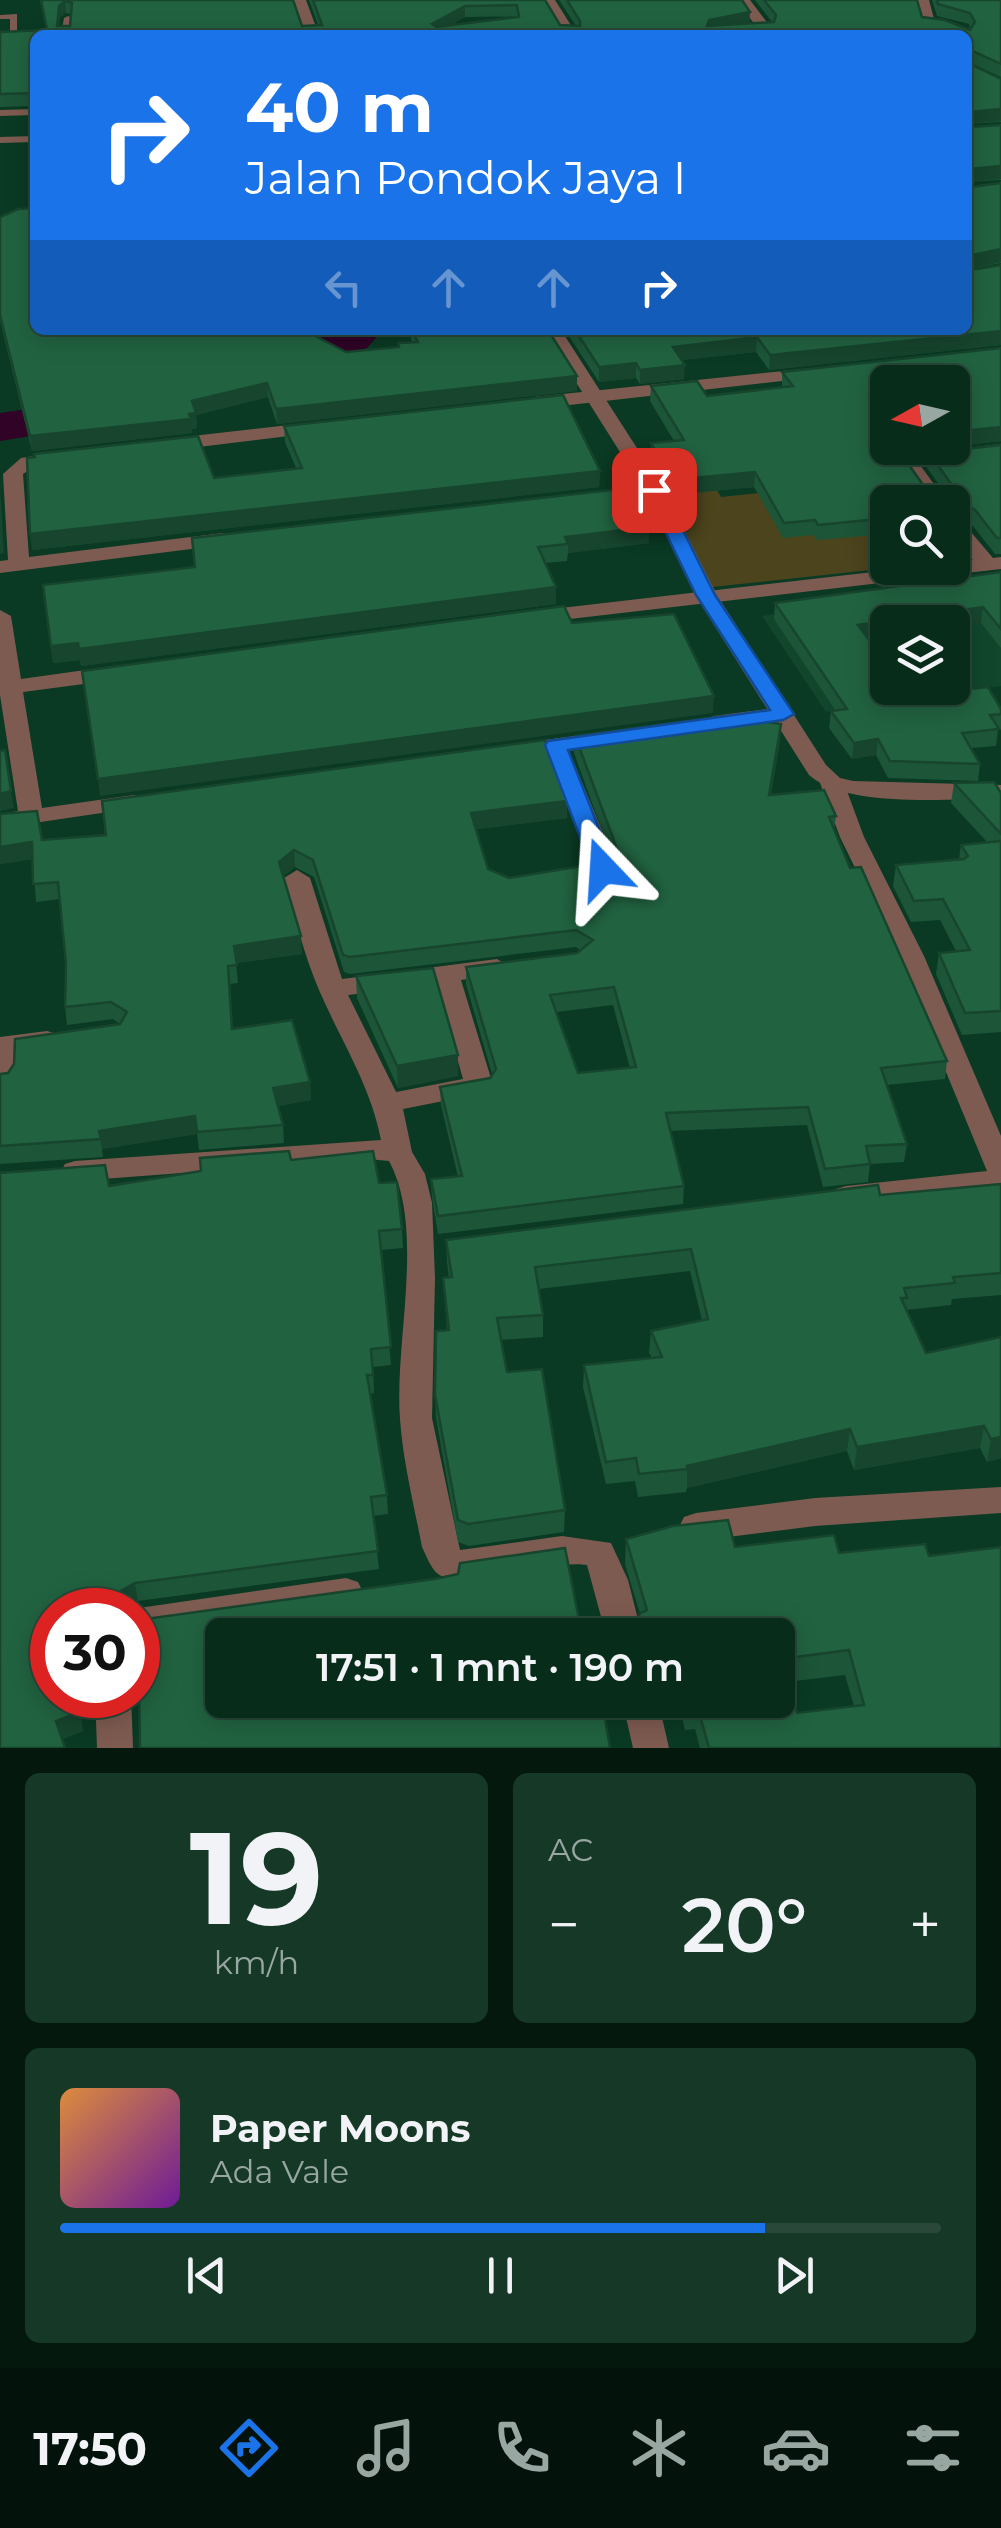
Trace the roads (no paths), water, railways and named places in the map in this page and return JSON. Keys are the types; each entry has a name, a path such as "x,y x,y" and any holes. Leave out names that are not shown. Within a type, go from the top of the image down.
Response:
{"street":[{"path":"299,0 310,30"},
{"path":"548,0 567,30"},
{"path":"743,0 765,30"},
{"path":"922,0 928,22 961,30"},
{"path":"555,335 654,490 706,595 805,753 832,782 852,837 911,956 1001,1170"},
{"path":"515,405 823,372"},
{"path":"147,448 340,425"},
{"path":"923,485 908,461 1001,450"},
{"path":"89,454 18,466 13,474 10,566 246,536"},
{"path":"624,493 654,490"},
{"path":"970,540 994,564"},
{"path":"515,620 994,564"},
{"path":"0,616 6,688 31,816"},
{"path":"6,688 128,671"},
{"path":"684,728 783,714"},
{"path":"482,755 629,735"},
{"path":"545,878 603,869 556,745"},
{"path":"832,782 885,792 1001,792"},
{"path":"0,821 164,798"},
{"path":"297,878 312,938 332,989 388,1103 398,1152 411,1167 419,1251 416,1415 439,1547 450,1564"},
{"path":"332,989 524,964"},
{"path":"388,1103 479,1085 446,974"},
{"path":"0,1080 0,1046 82,1036"},
{"path":"52,1172 368,1150 398,1152"},
{"path":"812,1200 1001,1180"},
{"path":"419,1251 456,1247"},
{"path":"667,1535 701,1526 815,1512 1001,1500"},
{"path":"450,1564 470,1566 574,1546 599,1553 633,1544"},
{"path":"599,1553 611,1580 620,1618"},
{"path":"416,1582 435,1580 450,1564"},
{"path":"160,1617 378,1587"},
{"path":"114,1718 116,1748"},
{"path":"644,1718 652,1748"}],"lane":[{"path":"0,16 14,16 14,34 0,35"},
{"path":"66,30 68,18"},
{"path":"0,114 30,112"},
{"path":"0,140 30,140"}],"waterway":[{"path":"253,375 355,335"},
{"path":"0,427 108,411"}]}
